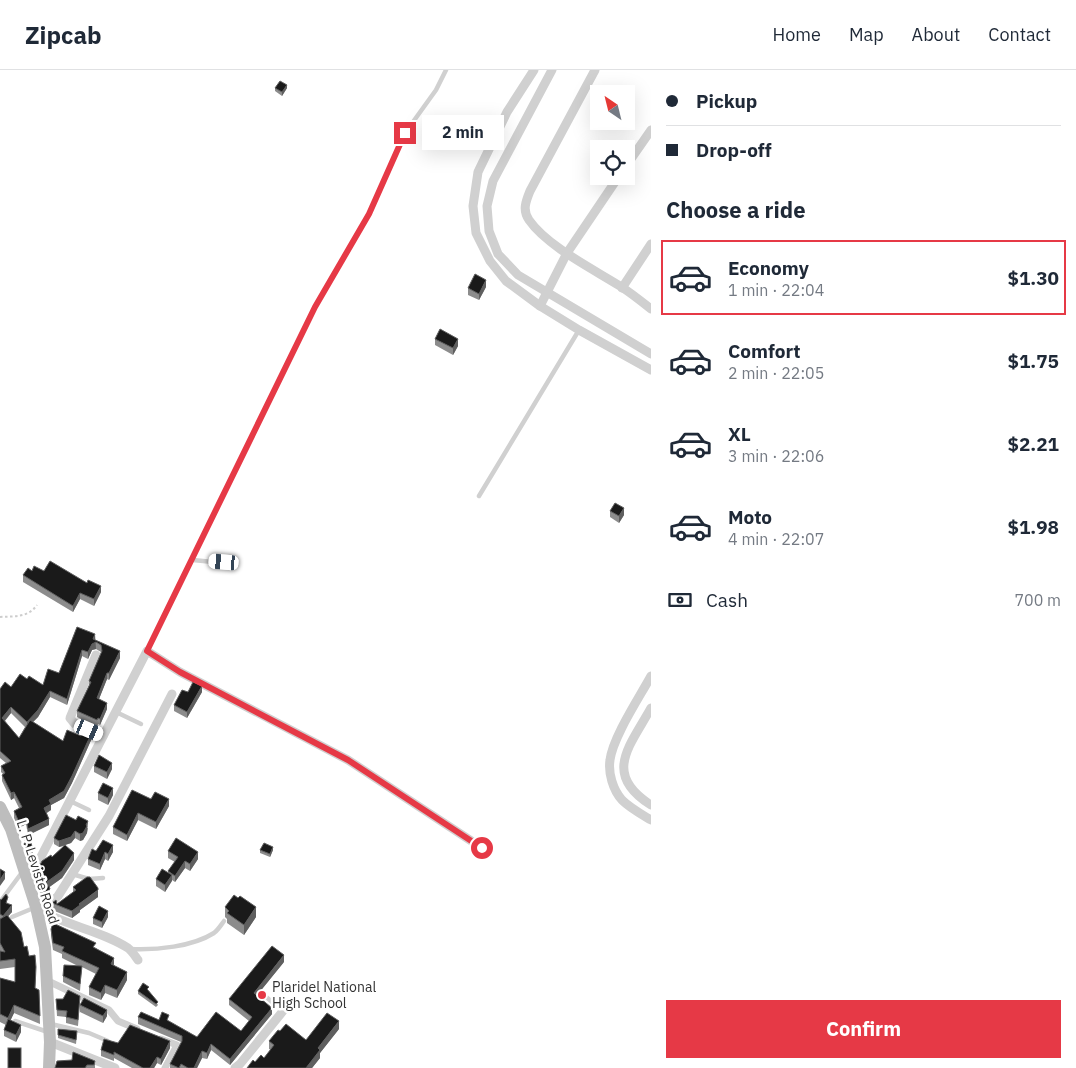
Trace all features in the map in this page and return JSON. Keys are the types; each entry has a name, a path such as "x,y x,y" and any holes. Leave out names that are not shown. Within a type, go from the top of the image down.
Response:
{"main road":[{"name":"L. P. Leviste Road","path":"0,807 11,829 39,910 48,981 49,1068"}],"street":[{"path":"534,70 507,112 478,172 473,206 476,233 490,261 506,281 540,306 579,330 651,370"},
{"path":"552,70 493,180 487,206 489,231 498,254 518,274 546,293 651,354"},
{"path":"595,70 524,204 528,219 539,231 567,253 651,309"},
{"path":"635,153 651,130"},
{"path":"540,306 567,253 613,185"},
{"path":"622,288 651,244"},
{"path":"26,876 70,801 147,651 180,672 348,760 482,848"},
{"path":"96,655 70,718 75,724 103,736"},
{"path":"651,676 620,733 610,760 610,776 615,790 622,800 651,820"},
{"path":"138,960 129,949 39,910 58,896 109,816 172,694"},
{"path":"651,708 624,757 623,772 627,783 638,796 651,805"},
{"path":"48,981 109,1010 118,1021 140,1030"},
{"path":"235,1068 283,1011"},
{"path":"50,1033 115,1068"},
{"path":"150,1034 176,1045 166,1068"}],"lane":[{"path":"147,651 315,307 369,214 405,133 436,90 446,70"},
{"path":"479,496 579,330"},
{"path":"193,560 224,562"},
{"path":"116,712 141,724"},
{"path":"70,801 89,810"},
{"path":"72,874 90,880 103,878"},
{"path":"0,902 26,876"},
{"path":"12,917 39,910"},
{"path":"129,949 150,950 192,942 215,932 224,921"},
{"path":"265,996 283,1011"},
{"path":"15,1021 50,1033 89,1033 111,1042"}],"path":[{"path":"0,617 26,614 33,611 37,605"}],"building":[{"path":"280,81 287,85 282,92 275,88"},
{"path":"475,274 486,280 479,294 468,288"},
{"path":"440,329 458,339 453,348 435,339"},
{"path":"615,503 624,508 619,516 610,511"},
{"path":"50,561 87,583 88,580 101,586 94,599 80,593 73,606 23,575 28,568 32,571 34,566 44,571"},
{"path":"77,627 95,634 93,639 120,651 109,673 107,673 97,698 107,703 100,719 98,718 97,720 77,711 91,682 89,681 102,651 101,645 96,642 92,644 88,652 82,650 67,699 50,691 38,710 27,722 11,707 2,718 19,738 30,720 63,741 67,730 81,736 84,728 92,732 64,791 49,800 51,804 44,808 49,819 28,829 26,818 19,822 14,811 22,807 14,792 11,793 2,775 5,773 1,766 11,761 0,751 0,689 5,682 11,687 20,674 27,679 29,676 43,685 48,669 59,673"},
{"path":"193,682 202,686 187,712 174,705 182,690 188,692"},
{"path":"99,755 112,763 107,772 94,766"},
{"path":"103,783 113,788 108,798 98,793"},
{"path":"132,790 151,799 155,792 169,799 156,822 138,813 127,835 113,827"},
{"path":"66,815 76,820 78,816 88,821 87,826 83,833 80,834 75,831 71,837 59,841 54,838"},
{"path":"29,835 33,850 28,851 24,836"},
{"path":"176,838 198,852 190,864 185,861 175,876 168,871 178,857 168,851"},
{"path":"103,840 113,845 108,854 105,852 100,864 88,859 92,849 96,851"},
{"path":"264,843 273,847 270,854 260,850"},
{"path":"65,845 74,853 62,871 44,884 36,873 42,868 40,865 42,861 51,855 52,857"},
{"path":"0,869 5,872 0,880"},
{"path":"162,869 172,875 165,885 156,879"},
{"path":"87,877 90,877 98,890 72,911 52,903 56,900 57,904 76,890 73,887"},
{"path":"39,884 49,886 50,889 43,895"},
{"path":"6,894 8,897 6,903 12,905 3,916 0,914 0,899"},
{"path":"234,895 238,898 240,896 256,907 244,925 227,913 229,911 225,907"},
{"path":"99,906 108,911 102,922 93,918"},
{"path":"7,915 21,932 24,947 27,946 29,956 35,955 35,988 39,990 40,1016 14,1005 8,1018 0,1014 0,978 15,982 15,959 0,961 0,951 5,952 0,943 0,919"},
{"path":"53,923 96,943 93,947 114,958 111,964 127,972 117,990 105,985 101,993 89,987 99,968 62,951 64,947 53,943 51,929"},
{"path":"272,946 284,955 254,993 272,1008 230,1059 211,1044 207,1053 202,1051 194,1068 188,1068 181,1064 179,1068 170,1064 182,1041 182,1036 138,1017 141,1012 159,1020 162,1012 169,1015 167,1020 197,1037 216,1012 241,1031 252,1017 229,999"},
{"path":"64,965 82,966 80,984 63,976"},
{"path":"143,983 149,987 147,989 158,1002 156,1004 138,991"},
{"path":"68,990 80,996 78,1020 66,1017 67,1011 57,1010 56,999 63,999"},
{"path":"84,998 107,1010 103,1016 80,1005"},
{"path":"327,1013 339,1021 318,1048 320,1050 306,1068 247,1068 253,1060 255,1062 261,1055 264,1058 274,1045 269,1041 286,1024 306,1040"},
{"path":"8,1019 21,1025 16,1035 4,1030"},
{"path":"130,1025 170,1041 161,1059 157,1057 150,1068 143,1068 114,1052 114,1055 101,1050 104,1039 118,1043"},
{"path":"58,1029 77,1031 76,1040 58,1035"},
{"path":"8,1048 21,1048 21,1068 8,1068"},
{"path":"73,1052 95,1061 94,1065 87,1065 85,1068 55,1068 57,1061 72,1060"}],"place":[{"name":"Plaridel National High School","path":"262,995"}],"route":[{"path":"405,133 378,190 369,214 315,307 147,651 180,672 348,760 482,848"}]}
